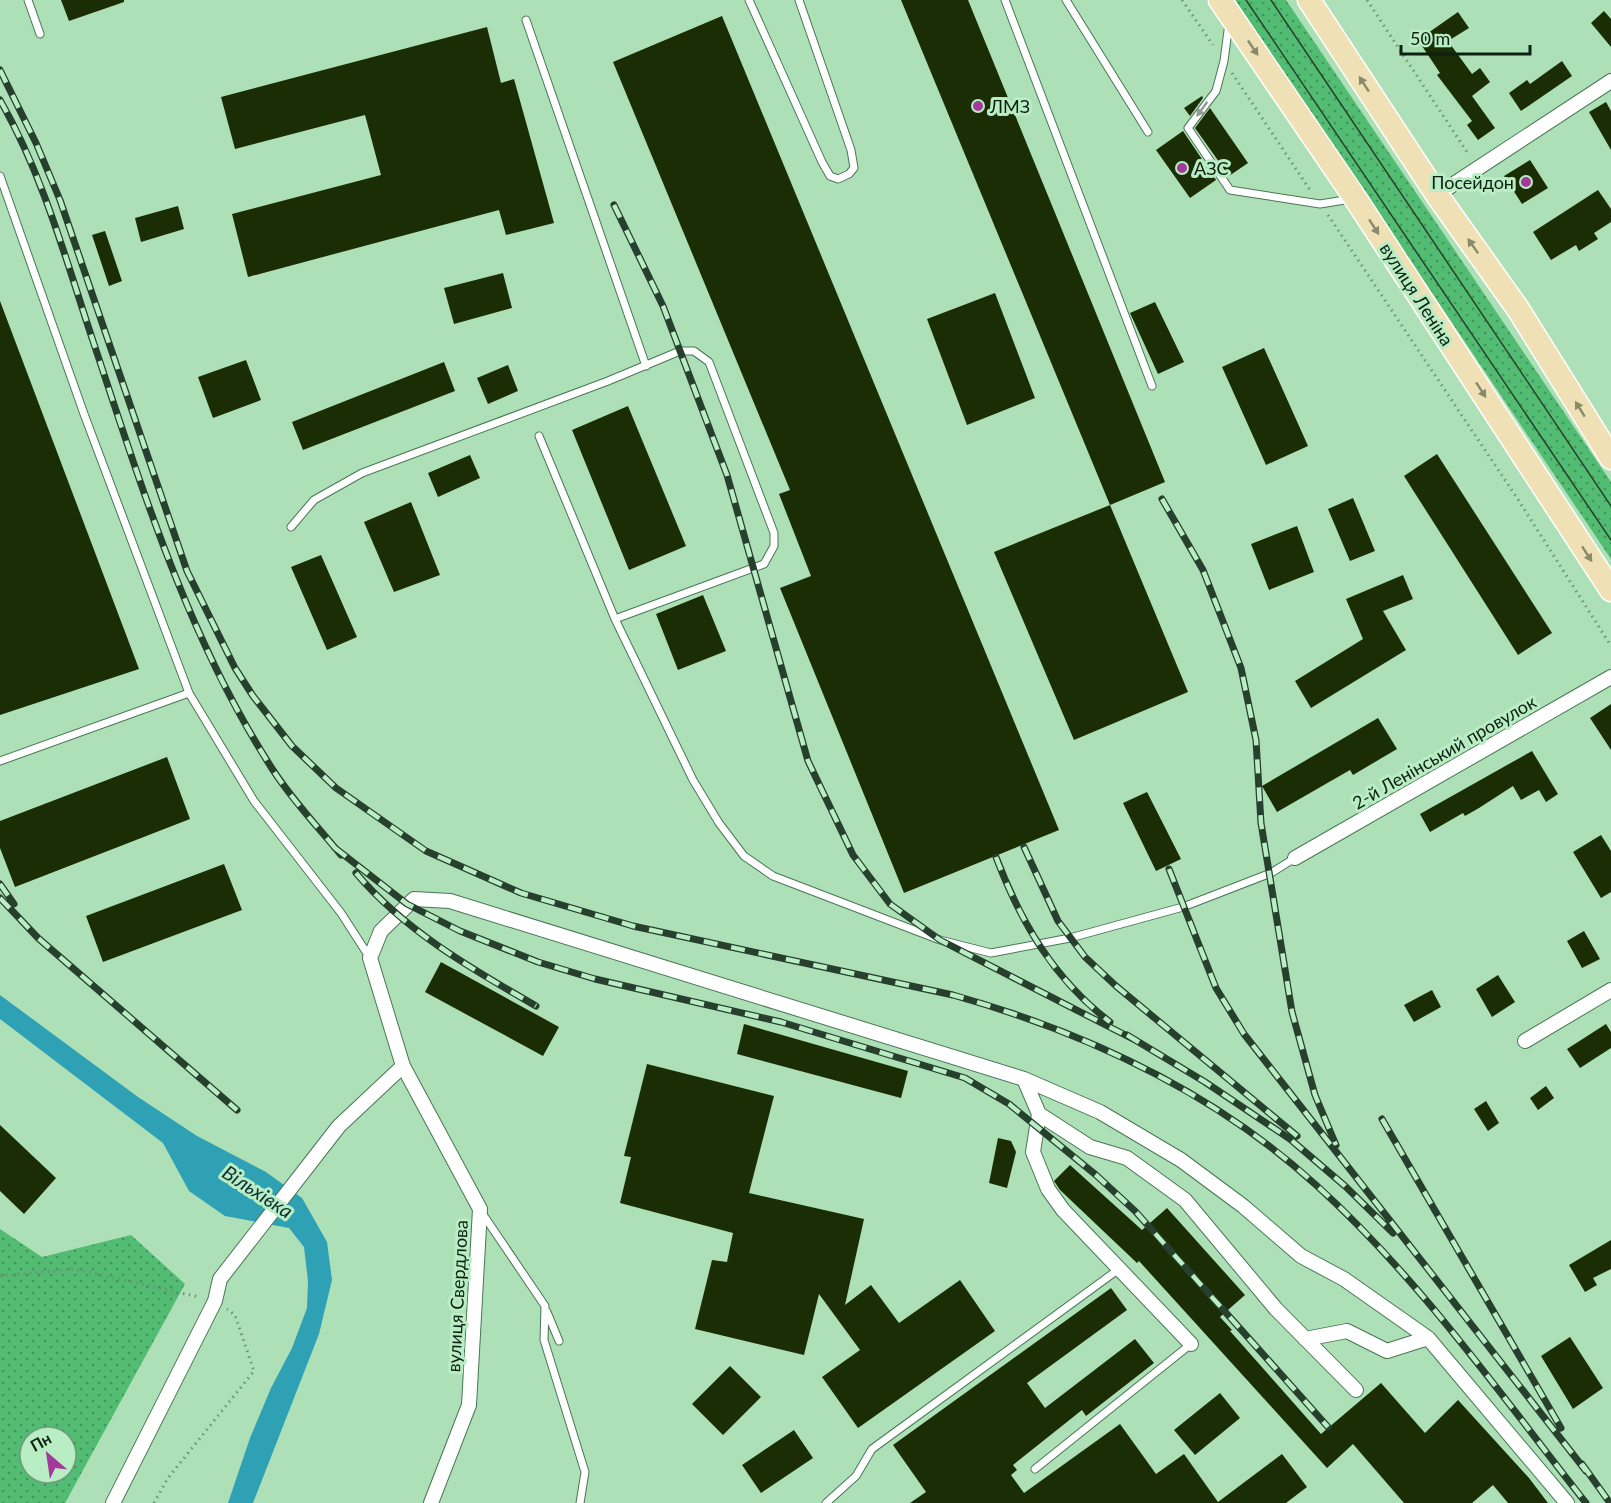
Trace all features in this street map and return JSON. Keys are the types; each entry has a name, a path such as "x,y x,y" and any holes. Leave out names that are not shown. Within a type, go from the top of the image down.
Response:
{"main road":[{"path":"1309,0 1437,195 1518,309 1611,458"},
{"name":"вулиця Леніна","path":"1225,7 1355,198 1611,590"}],"street":[{"path":"1437,195 1477,166 1611,81"},
{"name":"2-й Ленінський провулок","path":"1295,858 1611,678"},
{"path":"370,958 381,931 414,898 450,901 1024,1079 1100,1112 1181,1160 1243,1206 1301,1256 1344,1279 1428,1338 1567,1503"},
{"name":"вулиця Свердлова","path":"370,958 403,1066 480,1209 469,1405 435,1501"},
{"path":"1525,1041 1611,990"},
{"path":"113,1503 215,1301 220,1279 339,1126 403,1066"},
{"path":"1024,1079 1040,1114 1090,1148 1127,1158 1185,1200 1242,1270 1305,1339 1356,1390"},
{"path":"1040,1114 1034,1152 1048,1189 1063,1210 1191,1344"},
{"path":"1305,1339 1347,1331 1387,1351 1428,1338"}],"lane":[{"path":"28,0 39,34"},
{"path":"749,0 822,162 830,176 838,179 849,174 854,168 851,150 799,0"},
{"path":"1005,0 1152,386"},
{"path":"1066,0 1148,132"},
{"path":"1225,7 1224,61 1215,91 1188,128 1224,182 1230,190 1320,204 1355,198"},
{"path":"526,20 646,366"},
{"path":"0,176 88,425 189,693 254,801 341,913 370,958"},
{"path":"291,527 314,500 362,473 646,366 680,351 694,351 709,362 774,533 774,546 764,564 615,619"},
{"path":"539,436 615,619 693,780 719,824 744,856 773,876 940,940 991,953 1070,938 1183,907 1271,873 1295,858"},
{"path":"0,761 189,693"},
{"path":"480,1209 545,1306 559,1341"},
{"path":"826,1503 856,1476 872,1449 1119,1269"},
{"path":"545,1306 544,1340 585,1472 580,1503"},
{"path":"1035,1469 1191,1344"}],"path":[{"path":"1182,0 1513,491 1611,646"},
{"path":"1367,0 1477,166"},
{"path":"0,1276 73,1269 215,1301 235,1315 254,1371 168,1478 154,1503"}],"green space":[{"path":"1235,0 1286,0 1611,482 1611,559"},
{"path":"0,1229 42,1257 131,1235 185,1284 78,1479 78,1425 18,1425 18,1485 75,1485 65,1503 0,1503"}],"water":[{"name":"Вільхівка","path":"0,995 138,1097 197,1136 266,1172 302,1198 327,1242 332,1280 319,1334 253,1503 228,1503 250,1438 271,1388 292,1348 307,1308 308,1281 304,1247 289,1228 225,1216 189,1191 163,1143 0,1019"}],"building":[{"path":"61,0 124,0 124,2 69,21"},
{"path":"901,0 968,0 1165,482 1110,505"},
{"path":"1604,11 1611,19 1611,47 1591,23"},
{"path":"1458,12 1469,28 1448,41 1472,74 1480,68 1490,82 1472,96 1495,128 1478,140 1467,125 1472,121 1437,75 1440,73 1418,40"},
{"path":"722,16 1059,830 904,893 780,588 811,576 779,494 790,490 613,62"},
{"path":"487,27 501,83 514,79 554,223 506,235 499,210 248,277 232,214 381,175 365,115 235,149 221,97"},
{"path":"1562,61 1572,76 1521,111 1509,93 1527,80 1530,84"},
{"path":"1202,96 1203,98 1190,116 1184,108"},
{"path":"1606,102 1611,111 1611,150 1589,112"},
{"path":"1210,108 1248,163 1229,176 1195,128"},
{"path":"1183,131 1216,180 1190,198 1156,150"},
{"name":"Посейдон","path":"1530,160 1548,188 1522,204 1504,176"},
{"path":"1598,190 1611,209 1611,222 1594,233 1598,239 1579,251 1576,245 1551,260 1533,232"},
{"path":"178,206 184,229 141,242 135,218"},
{"path":"105,231 122,281 109,286 92,235"},
{"path":"503,273 512,308 454,324 444,288"},
{"path":"995,293 1035,398 967,425 927,319"},
{"path":"0,301 139,669 0,715"},
{"path":"1155,302 1184,362 1158,374 1130,313"},
{"path":"1264,348 1308,446 1266,465 1222,367"},
{"path":"246,360 261,400 213,418 198,377"},
{"path":"444,362 455,391 303,450 292,422"},
{"path":"508,365 518,391 488,404 477,378"},
{"path":"628,406 686,546 629,570 572,430"},
{"path":"1437,454 1552,633 1518,655 1404,476"},
{"path":"470,455 480,478 438,497 428,473"},
{"path":"1353,498 1375,551 1350,561 1328,509"},
{"path":"411,502 440,575 394,592 364,522"},
{"path":"1110,505 1188,692 1074,740 994,552"},
{"path":"1297,526 1314,572 1269,590 1251,544"},
{"path":"321,555 357,637 327,650 291,567"},
{"path":"1403,575 1413,599 1383,611 1406,650 1311,708 1295,681 1363,639 1346,599"},
{"path":"703,595 726,651 678,670 656,614"},
{"path":"1611,704 1611,750 1590,718"},
{"path":"1378,718 1397,749 1353,775 1350,770 1277,812 1262,786"},
{"path":"1532,751 1558,794 1546,802 1539,790 1521,800 1513,786 1465,816 1463,813 1430,832 1420,814"},
{"path":"167,757 190,819 15,887 0,848 0,821"},
{"path":"1147,792 1181,859 1156,871 1123,803"},
{"path":"1601,835 1611,851 1611,892 1601,898 1573,852"},
{"path":"224,864 242,910 103,962 86,916"},
{"path":"1584,931 1600,959 1582,968 1567,941"},
{"path":"441,962 559,1027 543,1056 425,992"},
{"path":"1498,975 1515,1002 1492,1017 1476,989"},
{"path":"1432,990 1441,1007 1414,1022 1404,1005"},
{"path":"744,1024 908,1071 901,1098 737,1054"},
{"path":"1606,1024 1611,1032 1611,1048 1580,1068 1567,1049"},
{"path":"647,1064 774,1096 749,1193 864,1219 845,1305 871,1285 899,1323 960,1280 995,1331 858,1428 822,1377 860,1350 819,1294 804,1355 695,1329 712,1260 727,1262 733,1233 620,1203 631,1157 624,1156"},
{"path":"1546,1086 1554,1098 1538,1110 1530,1098"},
{"path":"1486,1101 1499,1123 1488,1131 1474,1109"},
{"path":"0,1125 56,1178 24,1214 0,1191"},
{"path":"998,1138 1011,1141 1016,1152 1007,1188 989,1183"},
{"path":"1070,1165 1142,1230 1167,1208 1245,1295 1220,1317 1321,1434 1381,1383 1425,1433 1458,1400 1529,1478 1548,1503 1508,1503 1493,1485 1472,1503 1404,1503 1353,1444 1327,1468 1139,1261 1137,1263 1060,1190 1054,1181"},
{"path":"1611,1240 1611,1269 1593,1278 1597,1285 1585,1292 1569,1265"},
{"path":"1111,1288 1127,1310 1027,1383 1045,1408 1135,1339 1154,1363 1086,1416 1082,1410 1013,1465 1017,1470 1011,1475 1024,1493 1120,1424 1156,1474 1184,1454 1218,1502 1282,1454 1307,1487 1286,1503 910,1503 926,1492 893,1445"},
{"path":"1570,1337 1603,1388 1573,1409 1541,1356"},
{"path":"730,1366 761,1397 723,1435 692,1404"},
{"path":"1220,1393 1240,1418 1195,1455 1174,1430"},
{"path":"794,1430 813,1458 761,1493 742,1465"}],"tram line":[{"path":"1246,0 1611,540"},
{"path":"1271,0 1611,506"}],"railway":[{"path":"0,70 36,143 60,200 187,571 235,668 253,696 292,746 336,788 426,851 521,893 633,926 953,995 1051,1027 1145,1069 1191,1094 1235,1121 1276,1152 1354,1221 1390,1259 1457,1338 1586,1503"},
{"path":"0,100 41,188 149,507 192,615 243,720 273,770 297,803 341,855"},
{"path":"614,205 663,306 727,475 808,761 853,855 890,904 940,940 1133,1039"},
{"path":"1162,499 1203,570 1241,668 1256,740 1261,823 1292,1012 1315,1095 1336,1145"},
{"path":"1024,847 1058,921 1085,957 1116,986 1297,1136"},
{"path":"335,848 407,904 460,931 538,962 595,979 781,1022 965,1078 1009,1104 1096,1175 1135,1211 1328,1427"},
{"path":"996,857 1016,905 1041,948 1072,987 1110,1022"},
{"path":"1169,869 1216,988 1244,1034 1586,1471"},
{"path":"356,873 375,894 418,931 464,963 536,1006"},
{"path":"0,884 14,904"},
{"path":"0,898 38,938 237,1110"},
{"path":"1127,1035 1205,1082 1290,1139 1345,1186 1393,1233"},
{"path":"1382,1119 1561,1428"},
{"path":"1582,1464 1610,1503"}],"place":[{"name":"ЛМЗ","path":"978,106"},
{"name":"АЗС","path":"1182,168"},
{"name":"Посейдон","path":"1526,182"}]}
